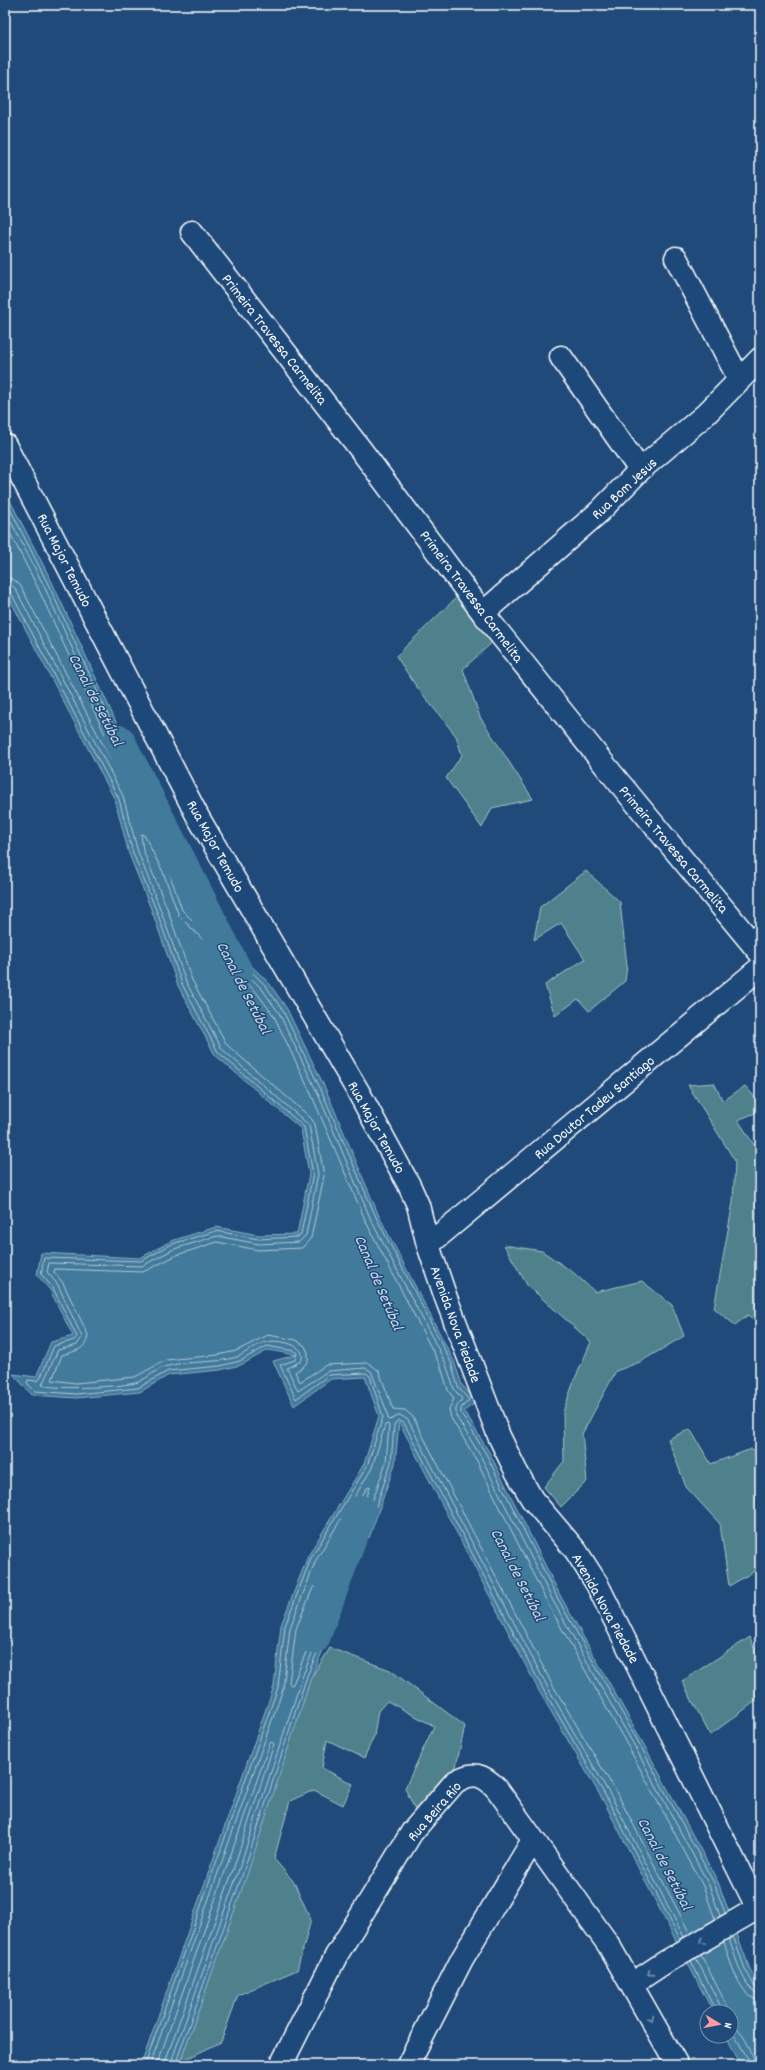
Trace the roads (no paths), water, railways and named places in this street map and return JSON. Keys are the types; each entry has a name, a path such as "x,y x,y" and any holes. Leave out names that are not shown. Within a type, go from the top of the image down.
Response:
{"street":[{"name":"Primeira Travessa Carmelita","path":"192,232 361,450 483,613 612,774 760,953"},
{"path":"676,258 739,379"},
{"path":"561,357 640,470"},
{"name":"Rua Bom Jesus","path":"483,613 599,512 640,470 706,414 760,359"},
{"name":"Rua Major Temudo","path":"5,445 198,817 359,1093 409,1185 418,1205 428,1245"},
{"name":"Rua Doutor Tadeu Santiago","path":"428,1245 760,968"},
{"name":"Avenida Nova Piedade","path":"428,1245 477,1382 499,1436 516,1471 532,1499 576,1551 597,1584 759,1910 736,1921 667,1961 632,1984"},
{"name":"Rua Beira Rio","path":"281,2065 336,1956 412,1832 455,1782 474,1774 481,1776 491,1783 593,1922 632,1984"},
{"path":"408,2065 462,1960 533,1840"},
{"path":"632,1984 677,2065"}],"water":[{"path":"5,491 52,582 122,735 158,831 177,866 190,906 269,983 287,1009 326,1090 379,1216 454,1361 462,1385 477,1402 464,1411 489,1452 561,1597 643,1743 718,1882 749,1967 760,1988 760,2065 741,2065 730,2044 739,2044 739,2004 709,2004 604,1802 539,1691 399,1422 395,1464 369,1538 353,1539 337,1566 326,1608 336,1620 311,1678 247,1875 179,2065 141,2065 274,1686 281,1625 308,1556 364,1464 379,1416 365,1377 331,1379 294,1406 273,1361 296,1355 268,1350 241,1365 220,1370 169,1375 140,1392 76,1398 32,1395 13,1374 36,1377 51,1342 73,1336 50,1290 37,1275 41,1253 140,1258 171,1241 216,1227 259,1235 297,1234 309,1174 301,1129 215,1055 178,986 153,914 129,854 115,800 5,590"}],"waterway":[{"name":"Canal de Setúbal","path":"119,741 237,972"},
{"path":"314,1638 361,1511"}]}
